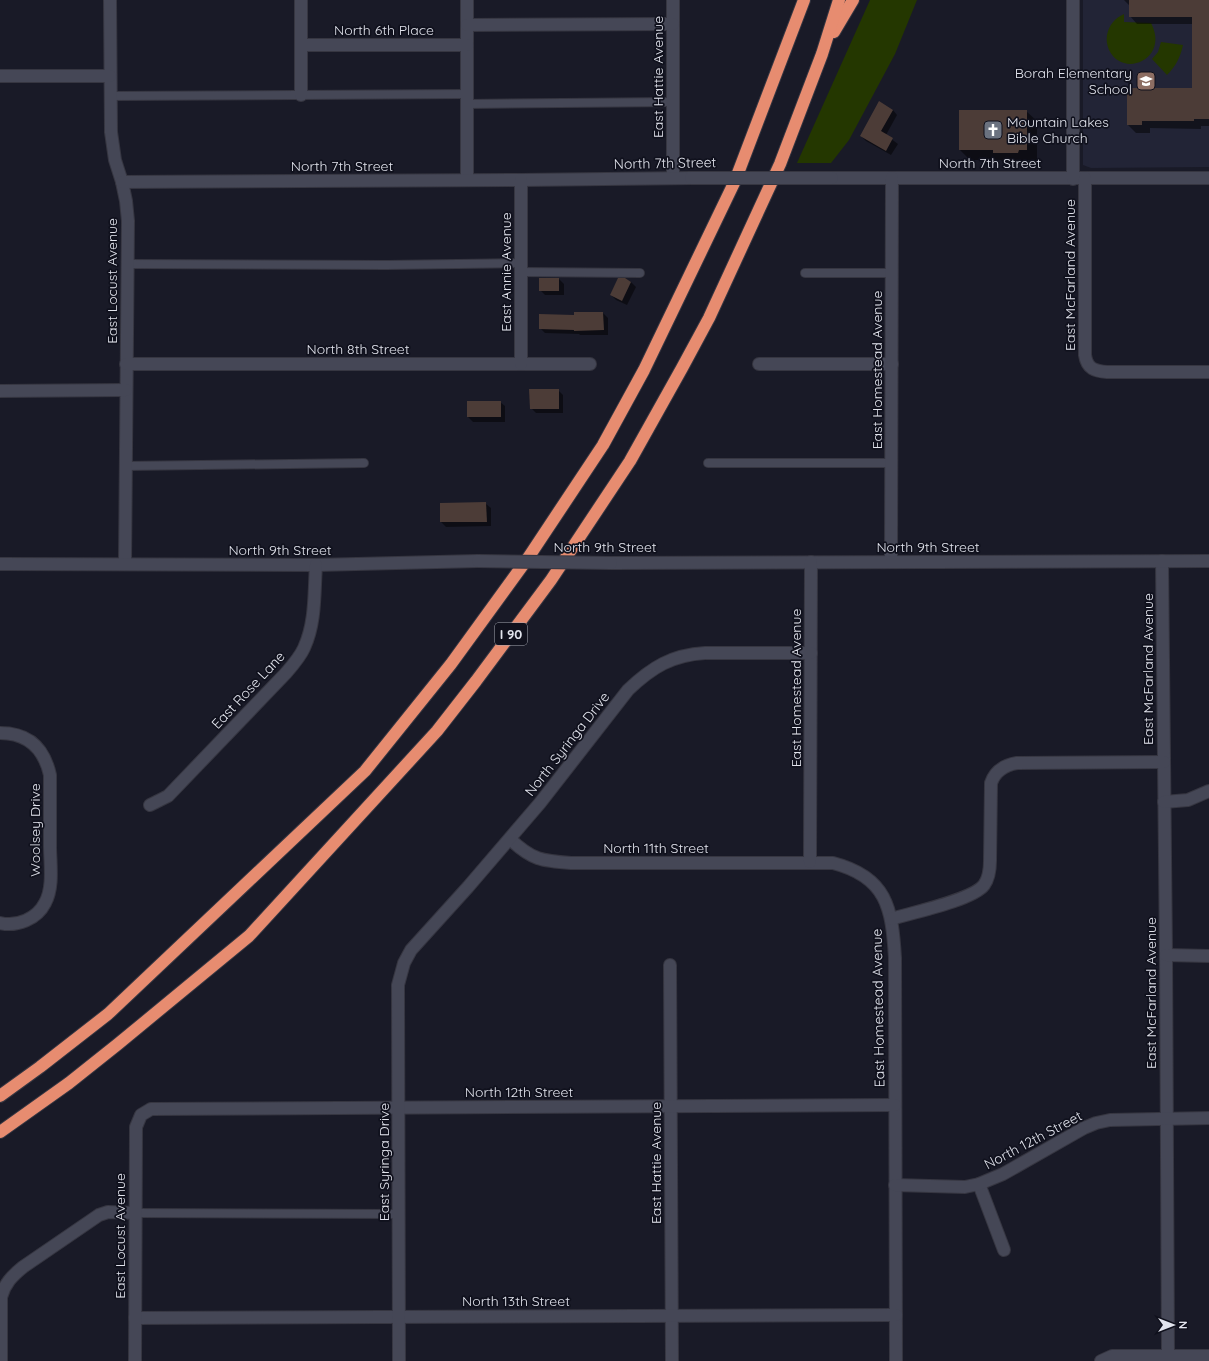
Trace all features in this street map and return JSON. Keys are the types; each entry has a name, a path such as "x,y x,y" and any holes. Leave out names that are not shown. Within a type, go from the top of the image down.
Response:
{"highway":[{"name":"I 90","path":"0,1096 108,1014 365,771 451,664 501,596 603,445 644,370 735,180 804,0"},
{"name":"I 90","path":"0,1132 69,1083 249,936 437,731 551,580 630,461 709,318 780,164 822,54 839,0"},
{"path":"822,54 853,0"}],"street":[{"name":"East Locust Avenue","path":"110,0 111,132 115,160 126,201 128,221 125,564"},
{"path":"301,0 301,95"},
{"path":"466,0 466,180"},
{"name":"East Hattie Avenue","path":"673,0 673,178"},
{"name":"East McFarland Avenue","path":"1073,0 1085,354 1087,364 1097,371 1108,372 1209,372"},
{"path":"466,25 673,24"},
{"name":"North 6th Place","path":"301,45 467,45"},
{"path":"0,76 110,76"},
{"name":"North 7th Street","path":"122,182 673,178 1209,178"},
{"name":"East Homestead Avenue","path":"892,178 892,562"},
{"name":"East Annie Avenue","path":"521,180 521,364"},
{"name":"North 8th Street","path":"126,364 590,364"},
{"path":"759,364 892,364"},
{"path":"0,391 126,390"},
{"name":"East McFarland Avenue","path":"1162,561 1168,1356"},
{"name":"North 9th Street","path":"0,564 316,565 478,562 1209,561"},
{"name":"East Homestead Avenue","path":"811,562 810,862 833,863 857,870 877,887 882,895 893,929 895,958 896,1361"},
{"name":"East Rose Lane","path":"150,805 168,796 188,777 286,673 299,657 311,628 314,616 316,565"},
{"name":"North Syringa Drive","path":"404,963 411,950 510,839 628,690 642,677 669,660 690,654 811,654"},
{"name":"Woolsey Drive","path":"0,733 14,734 25,738 42,754 47,764 50,774 50,876 49,893 44,904 32,917 15,924 0,922"},
{"path":"891,919 953,901 979,891 985,884 990,870 991,783 996,773 1002,767 1017,763 1164,762"},
{"path":"1164,802 1188,800 1209,791"},
{"name":"North 11th Street","path":"510,839 521,850 536,859 556,862 810,862"},
{"path":"1166,955 1209,956"},
{"name":"East Syringa Drive","path":"399,1361 398,985 404,963"},
{"name":"East Hattie Avenue","path":"670,965 672,1361"},
{"name":"North 12th Street","path":"144,1112 151,1109 895,1105"},
{"name":"East Locust Avenue","path":"135,1361 136,1127 140,1115 144,1112"},
{"name":"North 12th Street","path":"895,1185 965,1187 979,1184 1003,1174 1084,1128 1096,1123 1110,1120 1209,1118"},
{"path":"979,1184 1004,1250"},
{"path":"1,1361 1,1296 4,1288 13,1276 99,1214 108,1212 135,1213"},
{"name":"North 13th Street","path":"135,1318 896,1315"},
{"path":"1101,1361 1112,1356 1209,1356"}],"lane":[{"path":"110,96 301,95 673,102"},
{"path":"127,264 521,267 640,273"},
{"path":"805,273 892,273"},
{"path":"126,466 364,463"},
{"path":"708,463 892,463"},
{"path":"135,1213 399,1214"}],"shaded area":[{"name":"Borah Elementary School","path":"1083,0 1209,0 1209,167 1091,168 1083,165"}],"green space":[{"path":"870,0 917,0 895,54 849,140 831,163 797,163"},
{"path":"1124,14 1124,22 1151,23 1155,36 1154,46 1150,55 1142,61 1133,64 1124,63 1116,59 1109,50 1107,44 1107,35 1111,25 1115,20"},
{"path":"1161,42 1183,45 1177,62 1167,75 1152,59 1158,52"}],"building":[{"path":"1129,0 1209,0 1209,119 1194,119 1194,121 1142,121 1142,125 1127,125 1127,88 1192,88 1192,17 1129,17"},
{"path":"879,101 893,110 881,131 893,138 886,151 860,136"},
{"name":"Mountain Lakes Bible Church","path":"959,110 1027,110 1027,150 1019,150 1018,153 993,153 993,150 959,150"},
{"path":"539,278 559,278 559,291 539,291"},
{"path":"618,278 625,278 631,282 622,301 610,295"},
{"path":"574,312 603,312 604,330 574,331 539,329 539,314 574,315"},
{"path":"529,389 559,389 559,409 530,409"},
{"path":"467,401 501,401 501,417 467,417"},
{"path":"486,502 487,522 440,522 440,503"}],"place":[{"name":"Borah Elementary School","path":"1146,81"},
{"name":"Mountain Lakes Bible Church","path":"993,130"}]}
